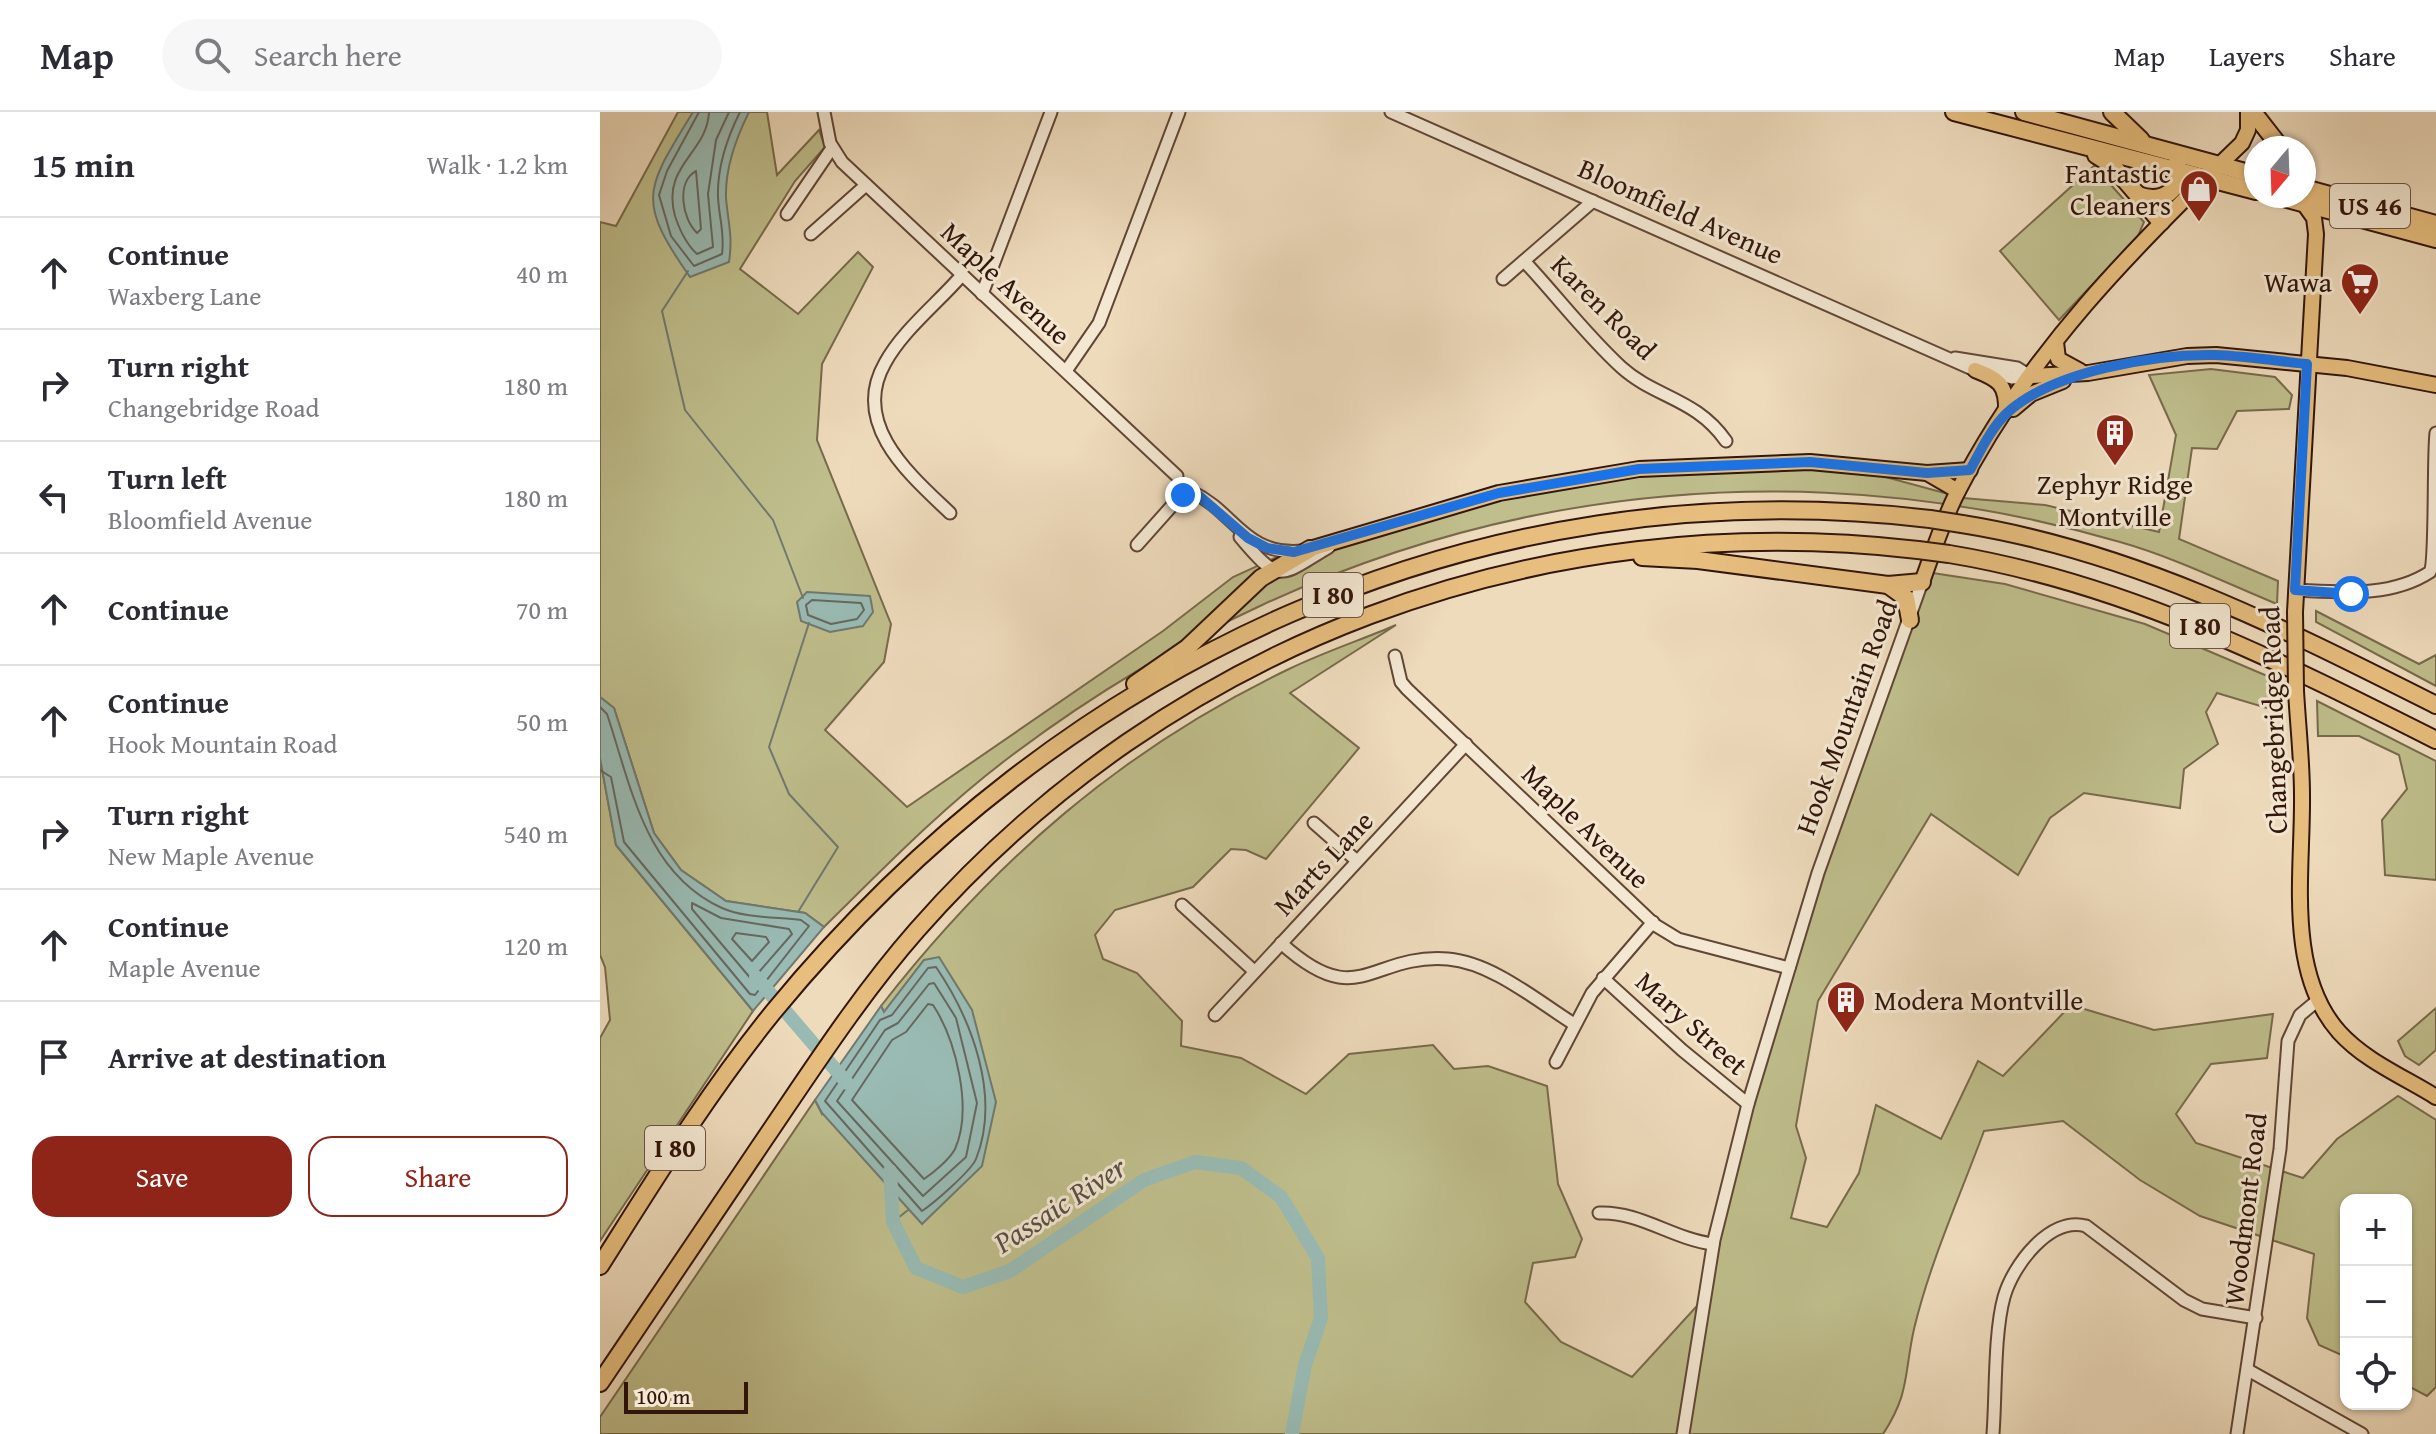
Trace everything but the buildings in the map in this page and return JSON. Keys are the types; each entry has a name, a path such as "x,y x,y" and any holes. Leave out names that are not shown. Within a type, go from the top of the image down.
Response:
{"highway":[{"path":"1954,112 2244,188"},
{"path":"2024,112 2244,172"},
{"path":"2112,112 2121,124 2149,146"},
{"path":"2250,112 2271,136"},
{"path":"2075,145 2112,165 2161,222"},
{"path":"2138,195 2154,199 2165,197 2174,189 2179,171 2174,153"},
{"name":"US 46","path":"2316,197 2436,224"},
{"name":"US 46","path":"2316,200 2339,213 2436,239"},
{"name":"I 80","path":"600,1266 701,1110 756,1034 837,940 932,847 1026,770 1159,681 1229,642 1331,595 1453,553 1577,525 1706,510 1800,508 1930,519 2074,549 2196,589 2436,705"},
{"name":"I 80","path":"600,1383 871,987 958,886 1025,821 1098,762 1176,709 1258,663 1343,624 1462,583 1553,562 1661,546 1738,541 1828,542 1918,550 2065,579 2184,620 2285,664 2436,740"},
{"path":"1026,770 1101,709 1187,648 1273,570 1310,549"},
{"path":"1553,562 1678,558 1888,585 1922,582"},
{"path":"1888,585 1906,598 1910,620"}],"main road":[{"name":"Hook Mountain Road","path":"1922,582 1958,491 2030,376 2090,296 2246,136 2250,112"},
{"name":"Changebridge Road","path":"2311,208 2316,234 2295,590 2303,935 2310,979 2318,1000 2337,1030 2362,1053 2436,1097"},
{"path":"2316,234 2327,218 2339,213"},
{"path":"2056,342 2062,364 2088,373"},
{"name":"Bloomfield Avenue","path":"2030,376 2088,373 2187,356 2307,364 2436,385"},
{"path":"1975,370 1996,378 2004,386 2006,414"},
{"path":"2006,414 2031,394 2088,373"},
{"path":"1310,549 1499,493 1639,469 1810,462 1927,473 1970,470"},
{"path":"1927,473 1958,491"}],"street":[{"path":"787,214 832,148 824,112"},
{"path":"982,294 1051,112"},
{"path":"1066,371 1099,323 1179,112"},
{"name":"Bloomfield Avenue","path":"1391,112 1975,370 2012,378 2030,376"},
{"name":"Maple Avenue","path":"832,148 866,185 1177,476"},
{"path":"811,234 866,185"},
{"path":"1503,279 1593,201"},
{"name":"Karen Road","path":"1524,261 1623,369 1696,408 1712,421 1726,441"},
{"path":"950,513 893,454 878,424 875,401 885,362 962,275"},
{"name":"Bloomfield Avenue","path":"1950,357 2017,368 2030,376"},
{"path":"2295,590 2369,591 2398,585 2430,572 2435,550 2432,504 2436,433"},
{"path":"1137,545 1187,492 1201,497 1273,570 1283,573 1294,570 1349,538"},
{"path":"1230,524 1267,548 1294,552 1310,549"},
{"name":"Hook Mountain Road","path":"1683,1434 1713,1244 1748,1104 1848,783 1922,582"},
{"name":"Maple Avenue","path":"1395,656 1401,682 1407,689 1653,922 1678,939 1789,968"},
{"name":"Marts Lane","path":"1215,1015 1466,744"},
{"path":"1314,823 1357,861"},
{"path":"1182,905 1254,971"},
{"path":"1556,1062 1574,1024 1603,978 1653,922"},
{"path":"1281,943 1309,966 1337,979 1360,979 1431,959 1465,962 1499,977 1574,1024"},
{"name":"Mary Street","path":"1603,978 1693,1060 1748,1104"},
{"name":"Woodmont Road","path":"2237,1434 2280,1149 2288,1041 2300,1015 2318,1000"},
{"path":"1599,1213 1621,1214 1680,1237 1713,1244"},
{"path":"1993,1434 2003,1299 2029,1254 2050,1230 2059,1225 2074,1222 2086,1226 2184,1300 2202,1309 2256,1318"},
{"path":"2248,1370 2362,1434"}],"shaded area":[{"path":"678,112 767,112 777,175 819,130 825,147 795,181 740,269 798,314 858,252 873,267 822,364 817,440 891,624 884,662 825,730 907,807 1163,631 1233,577 1299,547 1433,509 1642,468 1834,463 1963,498 2045,505 2159,532 2176,435 2149,375 2211,369 2275,377 2292,395 2289,409 2237,411 2217,449 2192,448 2179,539 2278,581 2277,604 2140,548 1972,508 1826,493 1680,495 1538,515 1398,551 1263,605 1132,674 983,778 913,840 824,927 805,913 726,901 681,870 654,833 614,708 600,697 600,222 616,226"},
{"path":"2094,166 2144,222 2138,236 2059,320 2000,251"},
{"path":"1926,572 2005,584 2145,624 2279,681 2280,712 2217,693 2206,712 2218,744 2184,769 2180,808 2084,793 2050,818 2018,875 1931,814 1818,1001 1796,1126 1806,1158 1791,1218 1827,1227 1859,1173 1876,1105 1941,1139 1978,1061 2003,1076 2071,1005 2154,1030 2273,1014 2267,1058 2211,1064 2176,1114 2196,1143 2303,1178 2337,1139 2398,1096 2436,1120 2436,1387 2427,1396 2412,1388 2412,1194 2340,1194 2340,1354 2319,1345 2307,1318 2314,1254 2200,1216 2140,1180 2063,1121 1984,1131 1928,1279 1914,1329 1902,1395 1883,1434 600,1434 600,1417 815,1100 822,1114 924,960 884,1012 881,1006 969,903 1065,813 1116,773 1171,735 1289,669 1396,625 1290,693 1359,748 1266,859 1246,850 1231,849 1193,887 1115,910 1095,935 1103,959 1137,973 1182,1021 1181,1046 1241,1058 1306,1094 1349,1054 1433,1045 1454,1069 1488,1066 1547,1086 1558,1184 1582,1239 1575,1257 1533,1263 1525,1302 1561,1342 1632,1377 1707,1295 1729,1171 1818,862"},
{"path":"2316,611 2419,664 2436,655 2436,686 2316,622"},
{"path":"2317,701 2436,761 2436,880 2385,875 2382,820 2407,789 2399,755 2359,736 2318,736"},
{"path":"600,758 616,845 753,1011 600,1241 600,1038 610,1020 605,967 600,955"},
{"path":"2436,1008 2436,1050 2419,1065 2405,1056 2398,1041"}],"water":[{"path":"693,112 749,112 727,175 729,262 690,277 661,229 654,211 653,194 665,159"},
{"path":"807,592 870,596 873,612 863,626 830,632 801,621 797,602"},
{"path":"600,697 614,708 654,833 681,870 726,901 805,913 824,927 753,1011 616,845 600,758"},
{"path":"939,957 972,1010 996,1102 982,1166 922,1224 822,1113 815,1100 881,1006 884,1012 924,960"}],"waterway":[{"path":"688,271 662,311 685,410 773,520 803,598"},
{"path":"798,912 838,847 789,794 769,747 809,623"},
{"name":"Passaic River","path":"756,977 847,1083"},
{"name":"Passaic River","path":"890,1171 893,1222 916,1268 963,1287 1010,1271 1144,1180 1195,1162 1241,1168 1281,1197 1318,1258 1321,1318 1305,1365 1292,1434"},
{"path":"893,1222 908,1210"}],"place":[{"name":"Fantastic Cleaners","path":"2199,223"},
{"name":"Wawa","path":"2360,316"},
{"name":"Zephyr Ridge Montville","path":"2115,467"},
{"name":"Modera Montville","path":"1846,1034"}],"route":[{"path":"1183,495 1187,492 1197,494 1257,544 1294,552 1499,493 1588,475 1736,462 1864,465 1927,473 1970,470 2006,414 2046,386 2088,373 2187,356 2244,357 2307,364 2295,590 2351,594"}]}
